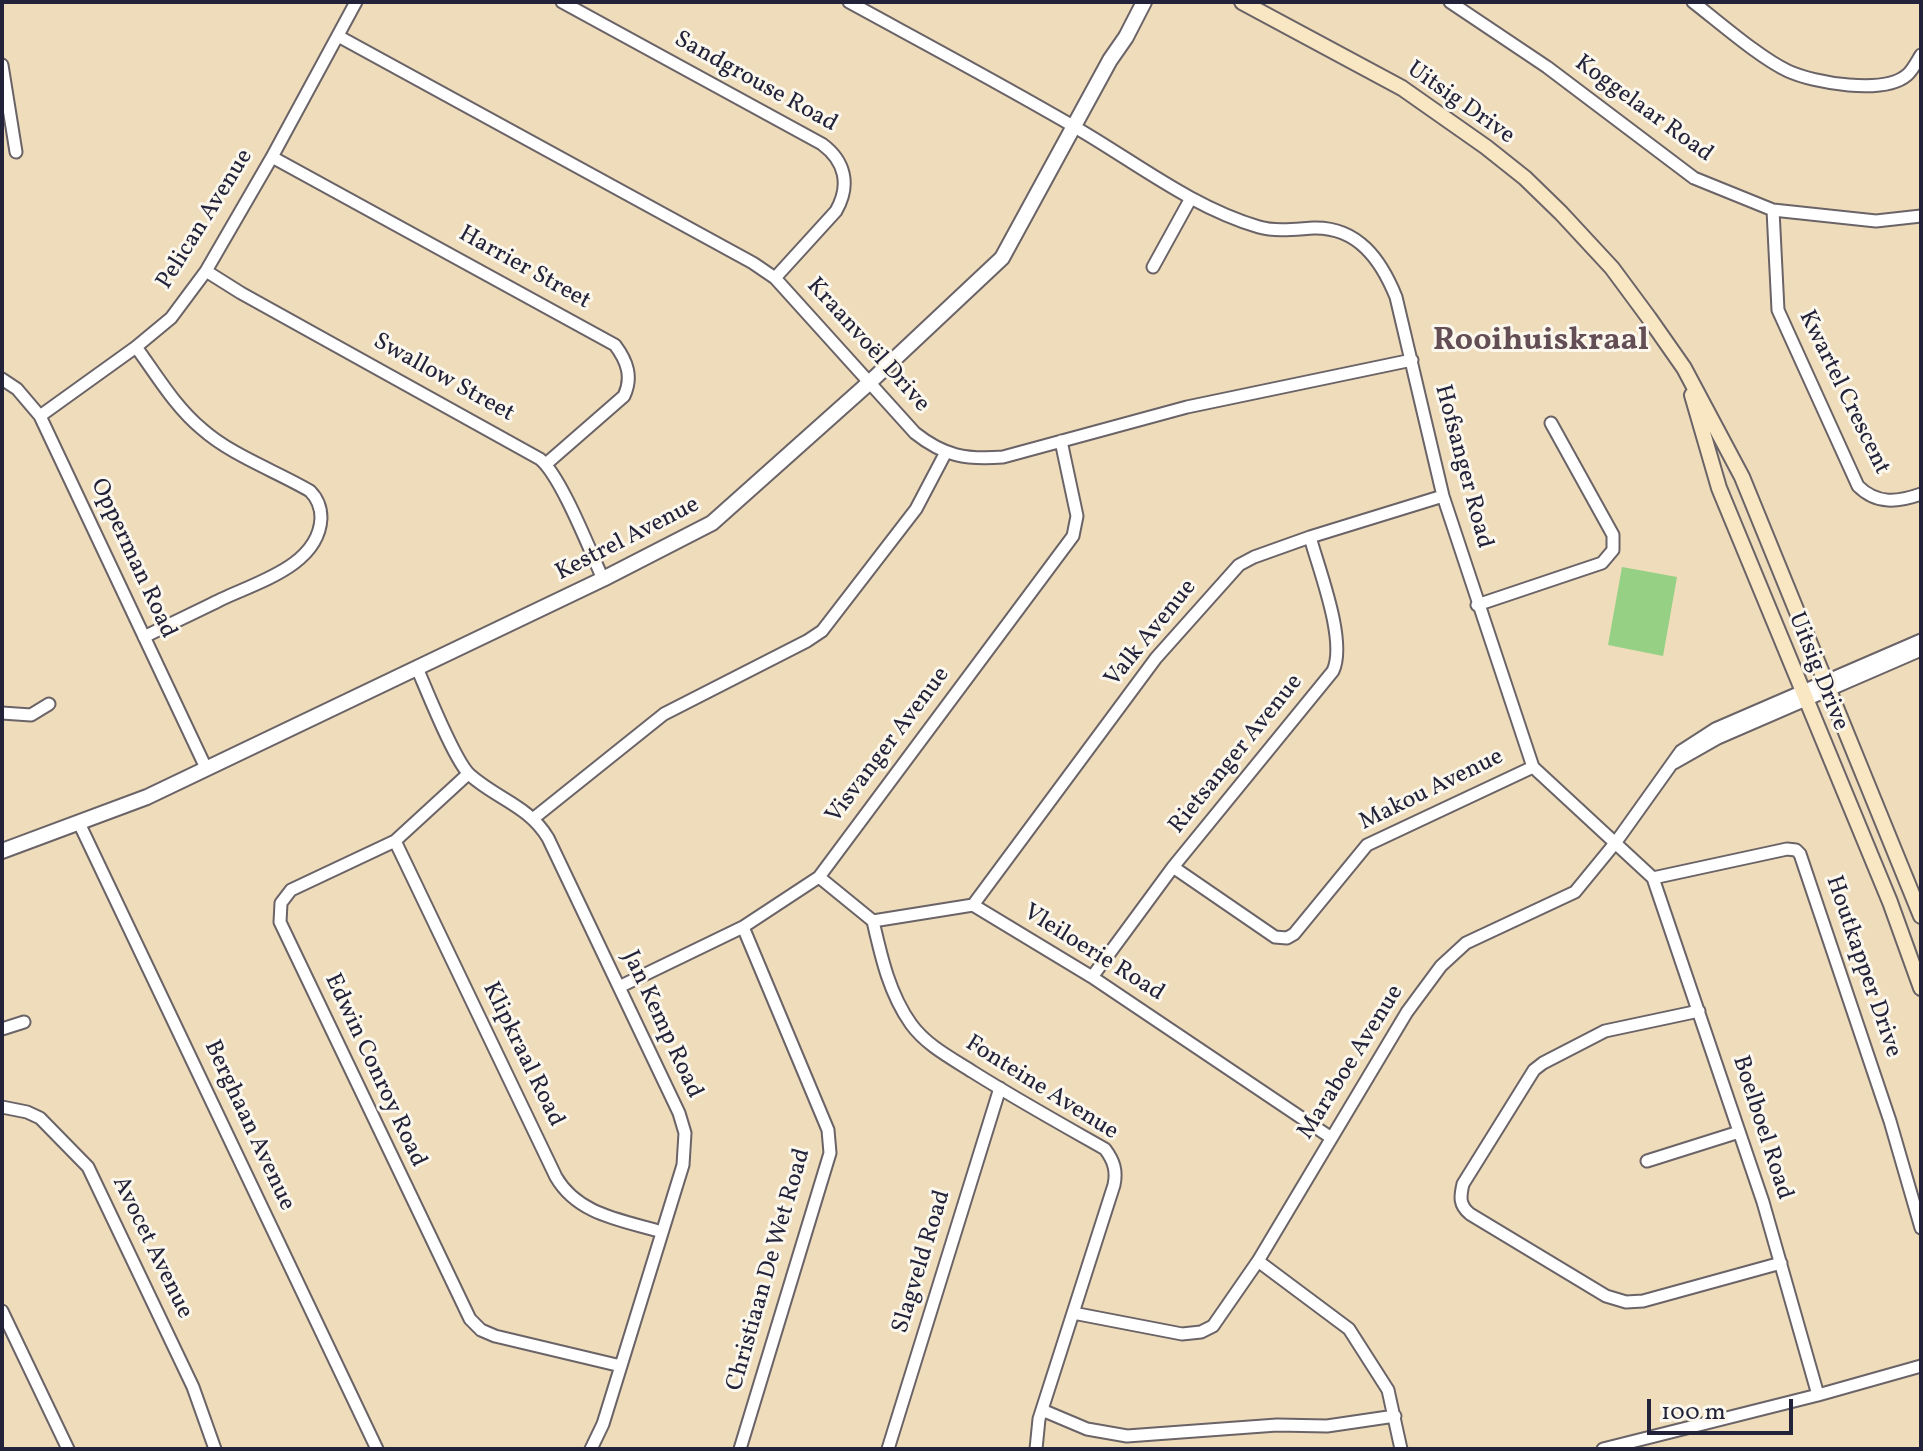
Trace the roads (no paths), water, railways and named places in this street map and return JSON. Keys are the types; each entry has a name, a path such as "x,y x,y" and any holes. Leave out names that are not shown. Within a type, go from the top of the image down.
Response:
{"main road":[{"name":"Uitsig Drive","path":"1242,2 1342,57 1361,64"},
{"name":"Uitsig Drive","path":"1260,2 1347,52 1438,112 1525,178 1612,268 1684,368 1742,477 1921,916"},
{"name":"Uitsig Drive","path":"1684,368 1719,488 1890,902 1921,988"}],"street":[{"name":"Pelican Avenue","path":"40,416 171,318 206,271 356,2"},
{"name":"Sandgrouse Road","path":"562,2 808,136 835,154 844,174 842,200 836,211 775,278"},
{"name":"Hofsanger Road","path":"849,2 1074,126 1191,198 1260,227 1337,231 1372,252 1386,271 1396,297 1443,496 1533,767 1653,878"},
{"name":"Kestrel Avenue","path":"2,851 147,797 603,579 712,523 870,382 1004,255 1110,60 1135,2"},
{"name":"Kestrel Avenue","path":"1110,60 1144,2"},
{"name":"Koggelaar Road","path":"1450,2 1547,67 1684,171 1773,210 1876,221 1921,216"},
{"path":"1693,2 1778,66 1798,75 1862,87 1881,86 1907,76 1921,55"},
{"name":"Kraanvoël Drive","path":"338,36 732,251 775,278 915,433 931,446 946,452 975,460 1028,451 1187,407 1412,360"},
{"path":"2,65 7,124 16,152"},
{"name":"Harrier Street","path":"272,157 615,345 628,369 629,381 624,396 546,464"},
{"path":"1153,267 1191,198"},
{"name":"Kwartel Crescent","path":"1773,210 1779,315 1858,486 1885,501 1899,501 1921,494"},
{"name":"Swallow Street","path":"206,271 546,464"},
{"path":"136,347 199,427 310,491 319,503 321,513 320,530 315,542 290,566 144,637"},
{"name":"Opperman Road","path":"2,379 17,389 40,416 206,768"},
{"path":"1477,605 1602,563 1613,550 1613,535 1551,423"},
{"name":"Visvanger Avenue","path":"619,987 743,927 819,877 1073,536 1077,516 1061,441"},
{"path":"534,818 664,714 822,631 911,516 946,452"},
{"path":"546,464 603,579"},
{"name":"Valk Avenue","path":"973,905 1156,658 1233,571 1254,557 1310,537 1443,496"},
{"name":"Rietsanger Avenue","path":"1092,977 1173,867 1329,677 1337,663 1337,637 1310,537"},
{"name":"Maraboe Avenue","path":"1073,1313 1182,1334 1201,1332 1213,1326 1258,1261 1407,1012 1441,966 1466,943 1570,896 1616,842 1669,766 1803,695 1921,640"},
{"name":"Maraboe Avenue","path":"1828,684 1921,650"},
{"path":"417,668 468,774"},
{"path":"2,713 31,715 49,704"},
{"name":"Makou Avenue","path":"1173,867 1275,937 1287,938 1294,934 1367,845 1533,767"},
{"name":"Jan Kemp Road","path":"468,774 534,818 548,838 679,1113 685,1133 683,1165 600,1433 591,1449"},
{"name":"Edwin Conroy Road","path":"468,774 395,841 291,890 283,898 279,909 282,929 470,1319 481,1330 495,1336 621,1366"},
{"name":"Berghaan Avenue","path":"79,823 377,1449"},
{"name":"Klipkraal Road","path":"395,841 560,1183 572,1199 587,1209 662,1232"},
{"name":"Houtkapper Drive","path":"1653,878 1787,849 1796,850 1802,859 1890,1121 1921,1228"},
{"path":"819,877 873,921 973,905"},
{"name":"Boelboel Road","path":"1653,878 1781,1263 1818,1395"},
{"name":"Vleiloerie Road","path":"973,905 1092,977 1330,1137"},
{"name":"Fonteine Avenue","path":"873,921 884,969 910,1022 940,1051 1105,1149 1113,1159 1114,1185 1042,1410 1036,1449"},
{"name":"Christiaan De Wet Road","path":"740,1449 830,1153 828,1130 743,927"},
{"path":"1699,1011 1605,1031 1538,1067 1463,1184 1460,1196 1462,1206 1470,1214 1606,1296 1626,1302 1643,1301 1781,1263"},
{"path":"2,1029 24,1022"},
{"name":"Slagveld Road","path":"888,1449 1000,1088"},
{"name":"Avocet Avenue","path":"2,1107 40,1118 88,1167 193,1387 215,1449"},
{"path":"1647,1161 1739,1132"},
{"path":"1258,1261 1349,1329 1388,1390 1401,1449"},
{"path":"2,1311 68,1449"},
{"path":"1603,1449 1921,1366"},
{"path":"1042,1410 1087,1429 1127,1436 1277,1425 1327,1426 1395,1416"}],"district":[{"name":"Rooihuiskraal","path":"1541,343"}]}
